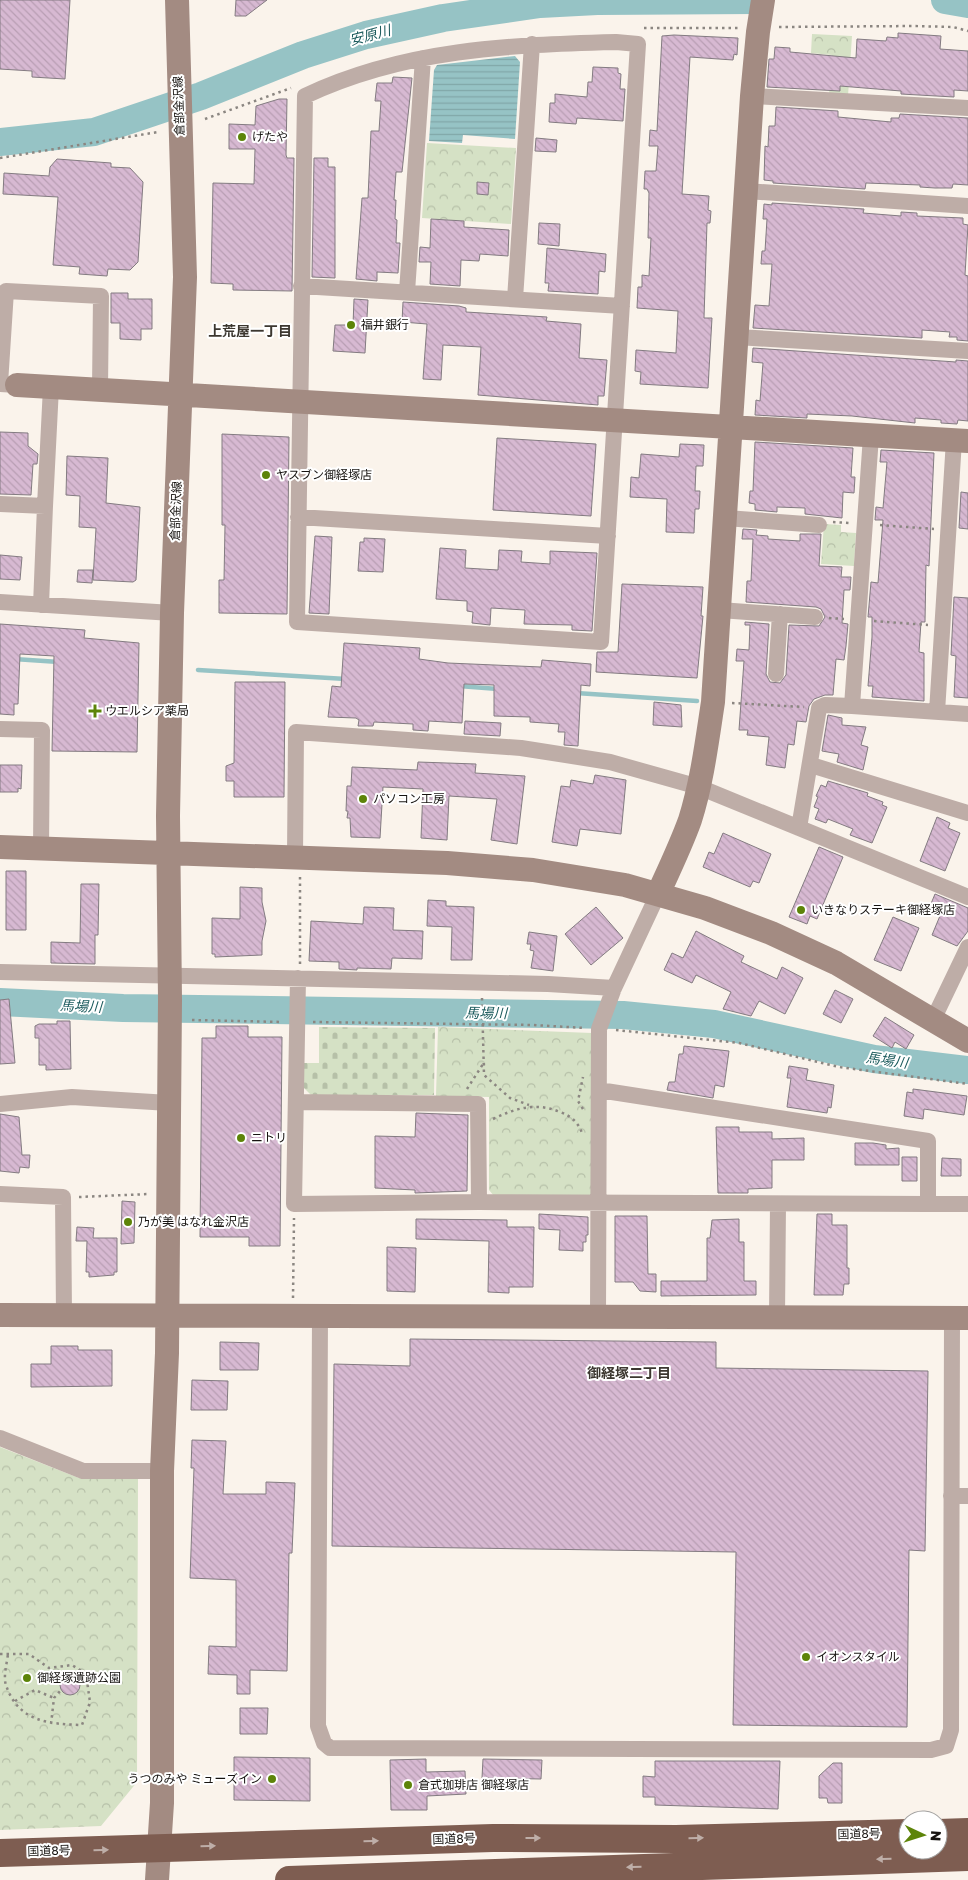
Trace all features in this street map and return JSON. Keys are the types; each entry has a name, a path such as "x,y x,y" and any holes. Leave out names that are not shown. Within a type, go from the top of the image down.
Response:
{"highway":[{"path":"948,1832 968,1832"},
{"name":"国道8号","path":"0,1853 493,1838 676,1839 898,1833"},
{"name":"国道8号","path":"289,1880 474,1877 563,1869 800,1871 968,1857"}],"street":[{"name":"倉部金沢線","path":"157,1880 162,1803 162,1471 168,1315 169,1103 176,1004 167,854 172,613 184,276 169,131 178,74 177,0"},
{"path":"598,1316 600,1026 614,988 678,850 699,787 713,702 752,96 760,18"},
{"path":"515,299 532,44"},
{"path":"532,44 638,44 601,642 297,622 305,96 364,73 423,58 473,49 532,44"},
{"path":"406,292 423,58"},
{"path":"752,96 968,108"},
{"path":"746,191 968,206"},
{"path":"301,286 622,306"},
{"path":"100,390 101,296 6,291 0,384 100,390 181,394 961,441 948,530 937,712"},
{"path":"737,336 968,351"},
{"path":"41,605 51,387"},
{"path":"852,706 871,436"},
{"path":"0,504 45,506"},
{"path":"298,517 608,536"},
{"path":"726,518 819,525"},
{"path":"0,602 172,613"},
{"path":"720,610 815,617"},
{"path":"776,674 780,614"},
{"path":"799,828 819,708 825,705 852,706 968,714"},
{"path":"0,729 42,730 41,849"},
{"path":"298,865 296,732 521,748 610,762 699,787 968,897"},
{"path":"811,764 968,813"},
{"path":"0,848 167,854 298,865 447,863 525,869 592,879 658,894 706,908 771,933 836,963 968,1041"},
{"path":"933,1020 968,947"},
{"path":"0,972 176,1004 298,983 548,984 614,988"},
{"path":"298,983 294,1204 479,1202 968,1204"},
{"path":"599,1090 928,1141 928,1204"},
{"path":"0,1104 72,1097 169,1103"},
{"path":"296,1102 478,1104 479,1202"},
{"path":"0,1194 63,1197 64,1315"},
{"path":"777,1317 778,1204"},
{"path":"0,1315 168,1315 320,1316 501,1318 598,1316 960,1318 951,1496 951,1730 946,1746 939,1750 330,1748 324,1743 318,1726 320,1316"},
{"path":"0,1438 83,1471 162,1471"},
{"path":"951,1496 968,1496"}],"path":[{"path":"760,18 783,27 913,26 953,27 968,31"},
{"path":"0,158 169,131"},
{"path":"819,525 824,521 948,530"},
{"path":"815,617 942,626"},
{"path":"726,703 819,708"},
{"path":"298,865 298,983"},
{"path":"482,1000 481,1024 484,1075 510,1098 530,1106 548,1107 570,1116 579,1126 584,1141"},
{"path":"176,1004 297,1021 600,1026 730,1042 839,1067 968,1084"},
{"path":"459,1103 483,1063"},
{"path":"478,1127 513,1111 530,1106"},
{"path":"63,1197 168,1194"},
{"path":"293,1301 294,1204"},
{"path":"0,1654 8,1654 29,1654 49,1668 72,1665 86,1674 90,1702 82,1726 51,1724 22,1712 5,1684 8,1654"},
{"path":"15,1701 34,1690 54,1698"},
{"path":"51,1724 54,1698 61,1690"}],"green space":[{"path":"812,34 852,36 848,96 829,94 832,55 811,53"},
{"path":"427,143 516,148 511,224 422,218"},
{"path":"824,524 841,525 841,532 856,533 854,566 821,564"},
{"path":"319,1027 435,1028 434,1095 311,1095 303,1087 302,1063 319,1063"},
{"path":"438,1027 592,1033 593,1197 494,1196 489,1190 489,1097 436,1096"},
{"path":"0,1447 79,1478 138,1479 137,1782 101,1826 0,1830"}],"water":[{"path":"515,56 520,62 515,139 463,135 462,143 429,141 434,70 437,65"}],"building":[{"path":"0,0 70,0 65,79 32,77 32,71 0,69"},
{"path":"236,0 267,0 246,16 235,16"},
{"path":"898,33 941,36 940,49 968,51 968,91 954,90 954,97 901,94 901,91 840,86 840,91 767,87 769,59 774,59 775,47 790,48 790,52 856,58 857,39 886,41 887,37 898,38"},
{"path":"662,36 738,38 737,55 734,54 733,60 690,57 682,194 709,196 708,210 711,211 710,223 707,223 704,318 712,318 708,388 640,384 641,372 635,371 636,350 676,353 678,311 637,308 638,287 642,287 642,275 649,276 651,238 648,238 649,193 647,189 644,189 645,171 656,171 658,146 649,146 650,130 657,131"},
{"path":"593,67 618,68 618,73 621,74 620,89 625,89 623,121 577,118 576,124 549,122 550,103 555,103 555,94 587,97 588,82 592,82"},
{"path":"393,77 412,78 402,172 396,172 394,200 396,200 395,219 397,220 396,243 400,243 398,273 377,272 377,281 356,279 362,198 368,198 371,131 379,131 381,101 375,101 377,83 392,83"},
{"path":"279,99 287,99 286,155 287,158 294,158 292,291 233,290 233,284 211,283 213,183 254,184 255,149 229,149 229,124 255,125 256,106"},
{"path":"776,107 838,111 838,117 891,122 891,118 899,118 900,114 968,118 968,185 953,184 952,188 935,188 920,187 920,185 866,183 865,189 773,183 773,181 764,180 765,146 768,147 769,126 775,126"},
{"path":"536,138 557,140 556,152 535,151"},
{"path":"314,158 328,158 328,167 335,167 335,278 312,277"},
{"path":"57,159 111,163 111,167 130,168 143,182 138,262 130,270 108,269 107,276 79,274 80,267 53,265 58,197 3,194 4,173 49,176 50,167"},
{"path":"477,182 489,183 488,195 477,194"},
{"path":"772,203 864,209 863,213 901,216 901,212 917,213 917,216 963,218 963,224 968,225 965,275 968,276 968,341 957,340 957,337 949,337 950,332 922,330 922,338 753,328 755,305 769,306 772,264 761,264 762,251 765,251 767,219 763,219 764,204 772,205"},
{"path":"431,219 464,221 464,227 509,230 508,256 480,254 479,261 461,260 460,286 430,284 431,262 419,262 420,247 430,248"},
{"path":"539,223 560,224 559,246 538,244"},
{"path":"547,248 606,254 605,272 599,271 598,294 548,291 549,283 545,283"},
{"path":"111,293 128,293 128,299 152,299 152,329 141,329 141,340 120,339 120,323 111,323"},
{"path":"354,299 368,300 365,353 333,351 335,325 353,325"},
{"path":"403,302 459,306 466,308 466,312 547,317 546,321 581,324 579,358 607,360 604,396 598,396 598,405 478,395 481,347 443,345 441,380 423,379 427,324 402,322"},
{"path":"753,348 956,362 956,360 968,361 968,421 958,420 957,424 941,423 941,420 915,418 915,423 852,416 807,414 807,418 755,415 756,400 760,401 763,363 752,362"},
{"path":"0,432 28,433 28,446 38,454 37,464 33,464 31,495 0,494"},
{"path":"222,434 289,437 287,614 219,613 219,580 224,580 225,525 222,525"},
{"path":"497,438 596,444 591,516 493,510"},
{"path":"755,442 853,448 851,477 855,477 854,493 843,492 842,518 805,514 805,508 777,507 777,512 755,510 755,504 749,503 750,491 753,491"},
{"path":"680,444 704,445 703,466 696,466 695,491 700,491 699,509 695,509 694,533 666,532 667,499 630,497 631,477 639,478 641,454 679,457"},
{"path":"881,450 934,453 929,566 926,565 925,622 921,622 919,652 924,653 924,701 872,697 873,686 868,686 872,637 872,617 868,617 871,582 878,583 883,520 875,520 876,507 883,508 887,462 880,462"},
{"path":"67,456 108,458 106,503 140,507 136,580 133,582 93,580 96,528 79,527 80,496 66,495"},
{"path":"961,492 968,493 968,529 959,528"},
{"path":"743,529 757,530 756,535 768,536 768,539 800,541 800,534 821,534 819,566 842,567 841,577 851,577 850,590 844,590 842,623 848,624 844,660 836,659 833,695 825,695 814,699 809,706 806,722 797,721 794,745 788,744 785,768 766,765 769,737 747,735 748,730 739,730 744,661 736,661 737,649 749,650 750,625 745,625 745,622 769,624 766,674 770,682 780,683 786,675 789,625 819,626 825,617 821,609 816,607 746,602 747,581 751,581 753,539 742,539"},
{"path":"315,536 332,537 329,614 309,613"},
{"path":"364,538 385,539 383,572 358,571 360,542 364,542"},
{"path":"440,548 466,550 465,568 498,570 499,550 522,551 521,562 550,564 550,551 597,553 592,631 572,630 572,625 524,624 525,610 491,608 490,625 472,623 473,612 467,611 467,601 436,599"},
{"path":"0,555 22,557 20,580 0,579"},
{"path":"78,570 93,570 92,583 77,582"},
{"path":"622,584 703,587 701,616 703,616 697,678 596,672 597,652 618,652"},
{"path":"954,597 968,598 968,698 954,697 956,656 951,655"},
{"path":"0,624 85,630 84,638 139,643 137,752 52,751 54,656 20,654 18,704 14,704 14,715 0,714"},
{"path":"344,643 420,648 419,659 448,663 541,667 542,660 591,664 590,686 581,685 578,746 564,745 565,732 558,732 559,724 530,722 530,717 494,716 494,685 464,684 462,723 429,721 428,731 413,730 413,724 374,722 373,726 358,726 359,720 356,718 328,717 332,686 341,687"},
{"path":"235,682 285,682 284,797 234,797 234,781 226,781 226,766 234,763"},
{"path":"654,702 681,705 682,727 653,725"},
{"path":"828,715 842,718 842,725 866,727 861,745 868,747 863,770 837,762 839,754 822,751"},
{"path":"465,721 501,723 500,736 464,734"},
{"path":"418,762 476,764 475,773 525,776 517,844 491,840 497,799 449,796 447,840 421,838 423,789 383,787 380,838 351,837 350,818 347,818 348,811 346,811 347,786 351,786 352,767 417,770"},
{"path":"0,765 22,765 21,789 18,788 18,792 0,792"},
{"path":"595,775 626,780 621,834 580,829 577,846 552,842 561,786 570,787 571,780 593,784"},
{"path":"828,781 868,793 867,796 883,802 882,805 887,807 872,843 850,835 853,829 828,819 826,823 815,819 819,809 814,807 818,797 816,796 821,785 826,787"},
{"path":"937,817 950,823 948,828 960,833 945,871 920,861"},
{"path":"723,833 771,854 759,883 753,881 750,887 703,867 709,852 714,854"},
{"path":"819,847 843,857 817,919 810,916 807,924 789,917"},
{"path":"6,871 26,871 26,930 6,930"},
{"path":"81,884 99,884 98,935 95,935 95,964 51,963 51,942 80,943"},
{"path":"240,887 262,888 262,902 266,921 262,941 262,955 215,957 215,954 212,954 212,918 240,919"},
{"path":"935,894 968,908 968,931 957,946 932,935 942,911 930,906"},
{"path":"428,900 446,901 446,906 474,907 472,960 451,960 452,927 427,926"},
{"path":"364,907 394,908 393,930 423,931 422,959 392,958 391,969 357,968 357,970 339,969 339,962 309,961 311,921 363,924"},
{"path":"596,907 623,938 591,965 565,934"},
{"path":"893,917 919,928 901,971 874,960"},
{"path":"696,931 744,956 741,962 777,979 782,967 803,978 785,1014 759,1001 751,1016 723,1009 731,992 696,975 692,983 664,970 672,953 683,958"},
{"path":"529,932 557,936 553,971 531,968 534,951 530,950 531,944 527,944"},
{"path":"835,990 853,999 841,1023 823,1014"},
{"path":"9,999 15,1063 0,1064 0,1000"},
{"path":"885,1017 914,1035 906,1049 895,1042 892,1048 873,1036"},
{"path":"57,1021 70,1021 71,1069 46,1070 46,1065 39,1065 39,1038 35,1038 35,1026 39,1024 57,1024"},
{"name":"ニトリ","path":"216,1026 248,1026 248,1037 282,1037 280,1246 249,1246 249,1237 200,1237 202,1038 216,1038"},
{"path":"684,1046 729,1051 724,1087 715,1085 713,1098 667,1090 669,1082 675,1082 679,1054 683,1054"},
{"path":"789,1066 808,1069 806,1080 834,1085 831,1108 828,1107 827,1113 787,1107 791,1078 787,1078"},
{"path":"913,1089 967,1096 964,1115 924,1109 923,1119 904,1116 907,1092 913,1093"},
{"path":"416,1113 468,1115 467,1191 415,1193 415,1190 375,1188 375,1136 415,1137"},
{"path":"0,1114 19,1117 22,1155 30,1155 29,1168 20,1167 19,1173 0,1171"},
{"path":"716,1127 739,1127 739,1132 772,1132 772,1139 804,1138 804,1160 772,1160 772,1188 748,1189 748,1193 718,1193"},
{"path":"855,1143 886,1145 886,1149 899,1148 899,1165 855,1165"},
{"path":"902,1157 917,1157 917,1181 902,1181"},
{"path":"942,1158 961,1159 961,1176 941,1176"},
{"name":"乃が美 はなれ金沢店","path":"122,1201 135,1202 134,1243 121,1244"},
{"path":"539,1214 588,1217 588,1235 586,1235 586,1242 583,1242 583,1251 559,1250 560,1230 539,1229"},
{"path":"817,1214 832,1214 832,1225 847,1225 849,1284 844,1284 843,1295 814,1295"},
{"path":"615,1216 647,1216 648,1274 656,1274 656,1292 640,1291 633,1282 615,1282"},
{"path":"416,1219 507,1220 507,1227 534,1227 533,1287 509,1287 509,1293 488,1292 489,1241 416,1239"},
{"path":"739,1219 739,1242 744,1242 744,1281 756,1281 756,1295 661,1296 661,1281 707,1281 707,1238 710,1238 712,1220"},
{"path":"77,1227 94,1228 93,1238 117,1238 117,1272 114,1272 114,1275 89,1277 89,1272 86,1272 87,1241 76,1241"},
{"path":"387,1247 416,1248 415,1292 387,1291"},
{"path":"410,1339 716,1342 716,1368 928,1371 925,1551 909,1550 907,1727 733,1725 736,1552 332,1546 334,1364 410,1366"},
{"path":"220,1342 259,1343 258,1370 220,1370"},
{"path":"51,1346 78,1346 78,1350 112,1350 112,1386 31,1387 31,1364 51,1364"},
{"path":"192,1380 228,1381 227,1410 191,1410"},
{"path":"192,1440 226,1441 223,1494 266,1494 266,1482 295,1483 292,1553 289,1553 287,1671 250,1670 250,1694 237,1694 237,1675 208,1674 209,1646 236,1647 236,1580 190,1578 194,1468 191,1468"},
{"path":"70,1675 77,1678 80,1685 77,1692 70,1695 63,1692 60,1685 63,1678"},
{"path":"240,1708 268,1708 267,1734 240,1734"},
{"name":"うつのみや ミューズイン","path":"234,1757 310,1758 310,1801 234,1800"},
{"name":"倉式珈琲店 御経塚店","path":"426,1759 426,1772 465,1771 466,1794 427,1796 427,1810 391,1810 390,1760"},
{"path":"483,1759 542,1760 541,1779 482,1778"},
{"path":"655,1761 780,1761 778,1809 655,1805 655,1797 643,1797 643,1776 655,1777"},
{"path":"833,1763 842,1763 842,1803 828,1803 827,1798 819,1798 819,1776"}],"waterway":[{"name":"安原川","path":"0,142 94,132 201,96 303,55 366,35 443,18 540,4 597,1 754,0"},
{"name":"安原川","path":"945,0 968,4"},
{"path":"14,659 59,662"},
{"path":"198,670 346,679"},
{"path":"459,686 498,689"},
{"path":"576,693 697,701"},
{"name":"馬場川","path":"0,1002 123,1008 623,1015 714,1024 874,1059 968,1070"}],"place":[{"name":"げたや","path":"242,137"},
{"name":"福井銀行","path":"351,325"},
{"name":"ヤスブン御経塚店","path":"266,475"},
{"name":"ウエルシア薬局","path":"95,711"},
{"name":"パソコン工房","path":"363,799"},
{"name":"いきなりステーキ御経塚店","path":"801,910"},
{"name":"ニトリ","path":"241,1138"},
{"name":"乃が美 はなれ金沢店","path":"128,1222"},
{"name":"イオンスタイル","path":"806,1657"},
{"name":"御経塚遺跡公園","path":"27,1678"},
{"name":"うつのみや ミューズイン","path":"272,1779"},
{"name":"倉式珈琲店 御経塚店","path":"408,1785"}],"district":[{"name":"上荒屋一丁目","path":"250,331"},
{"name":"御経塚二丁目","path":"629,1373"}]}
